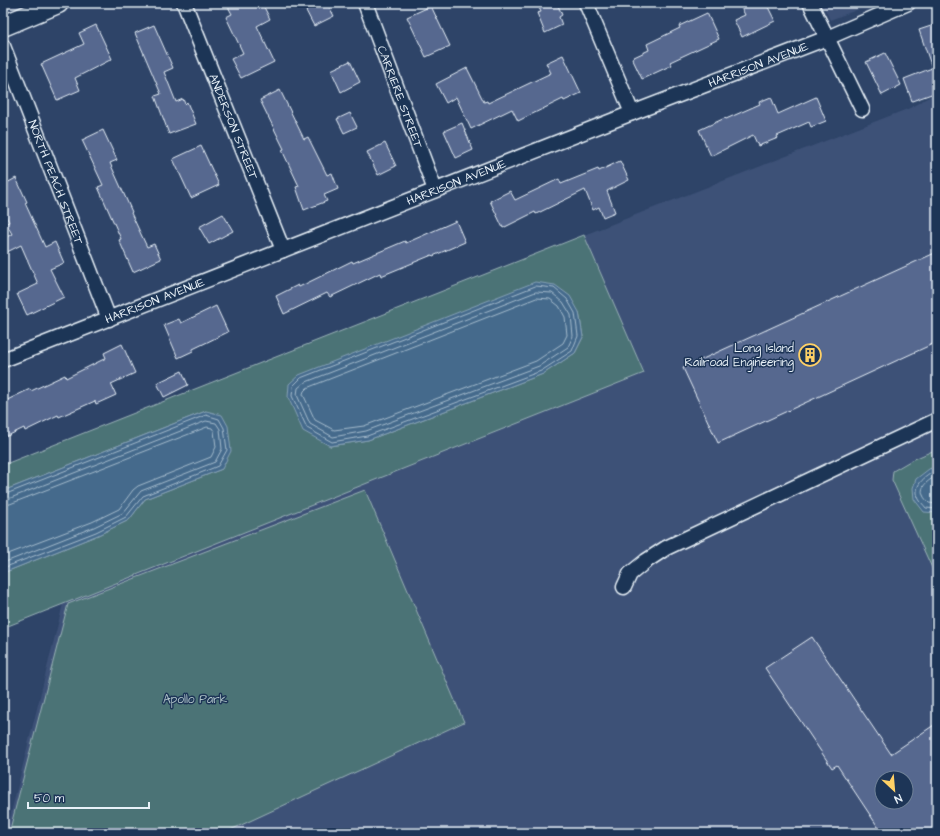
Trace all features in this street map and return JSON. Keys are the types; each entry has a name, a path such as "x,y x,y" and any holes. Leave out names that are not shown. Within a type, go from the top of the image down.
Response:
{"main road":[{"path":"3,26 58,3"}],"street":[{"name":"ANDERSON STREET","path":"184,3 283,250"},
{"name":"CARRIERE STREET","path":"365,3 435,190"},
{"path":"586,3 632,113"},
{"path":"810,3 862,110"},
{"name":"HARRISON AVENUE","path":"3,360 826,38 908,3"},
{"name":"NORTH PEACH STREET","path":"3,46 109,318"},
{"path":"624,587 630,574 666,548 937,420"}],"shaded area":[{"path":"822,3 875,3 830,20"},
{"path":"937,92 937,833 6,833 63,604 644,373 584,235 910,108"}],"green space":[{"path":"584,235 644,373 3,628 3,573 98,535 129,520 145,499 222,469 206,411 3,491 3,465","holes":["579,312 583,337 575,353 543,374 368,440 330,446"]},
{"path":"937,449 937,579 892,480 893,471 910,461"},
{"name":"Apollo Park","path":"365,490 464,722 224,833 9,833 68,604"}],"water":[{"path":"535,282 555,285 570,296 579,312 583,337 575,353 543,374 368,440 330,446 303,431 288,397 289,384 299,375"},
{"path":"206,411 222,415 228,426 231,451 222,469 145,499 129,520 98,535 3,573 3,491"},
{"path":"937,466 937,513 924,512 914,499 913,488 916,479 929,469"}],"building":[{"path":"226,3 262,3 270,19 257,26 274,62 241,78 231,59 243,53 226,17 232,14"},
{"path":"302,3 327,3 334,16 314,26"},
{"path":"537,3 557,3 562,15 559,17 562,25 545,33 537,13 541,12"},
{"path":"739,3 766,3 775,21 742,37 734,20 745,15"},
{"path":"431,6 450,46 426,57 407,17"},
{"path":"707,13 719,39 670,62 672,65 642,79 632,58 649,50 647,44 680,28 679,26"},
{"path":"937,24 937,92 912,101 904,79 932,68 919,30"},
{"path":"96,25 112,59 75,78 80,90 57,100 41,64 84,44 79,33"},
{"path":"154,25 173,68 164,72 176,102 183,99 185,104 187,102 196,124 169,134 155,96 161,94 135,33"},
{"path":"885,53 901,85 882,95 866,62"},
{"path":"563,55 581,93 564,101 563,99 518,121 512,109 471,129 456,97 446,103 436,84 467,68 484,102 487,101 488,103 551,73 546,63"},
{"path":"350,61 360,82 341,92 331,70"},
{"path":"280,90 304,139 308,137 327,175 332,173 338,189 324,195 327,201 304,210 296,187 299,186 282,150 284,149 260,100"},
{"path":"771,97 778,114 816,97 826,121 811,127 809,122 777,136 778,138 758,146 753,135 711,156 699,130 760,104 759,102"},
{"path":"350,113 357,127 344,133 337,119"},
{"path":"462,123 473,150 456,158 444,131"},
{"path":"103,130 117,160 110,163 132,212 131,213 147,247 154,244 161,259 133,272 119,240 121,239 98,187 103,185 82,140"},
{"path":"385,143 396,166 378,175 367,152"},
{"path":"201,146 219,185 191,198 173,159"},
{"path":"620,161 629,180 607,191 615,212 603,217 599,207 593,210 585,190 503,228 490,201 510,191 515,200 559,179 561,184 598,169 599,171"},
{"path":"16,178 27,202 25,203 45,247 55,242 64,263 50,269 64,297 27,315 17,294 38,284 21,245 7,252 3,245 3,239 12,234 6,223 9,222 3,210 3,185"},
{"path":"223,214 233,231 209,244 199,227"},
{"path":"456,221 465,242 381,276 380,273 330,297 327,293 284,314 276,296 298,285 299,287 352,261 353,263 405,241 406,243"},
{"name":"Long Island Railroad Engineering","path":"937,252 937,342 718,443 683,368"},
{"path":"216,306 228,332 178,358 164,325 179,319 181,323"},
{"path":"122,344 135,373 111,384 116,395 96,404 95,401 59,417 58,415 25,431 24,428 3,438 3,402 65,375 66,378 106,358 104,353"},
{"path":"182,371 188,385 164,397 157,383"},
{"path":"812,637 891,754 937,723 937,833 882,833 837,765 832,768 765,668"}],"place":[{"name":"Long Island Railroad Engineering","path":"810,355"}]}
